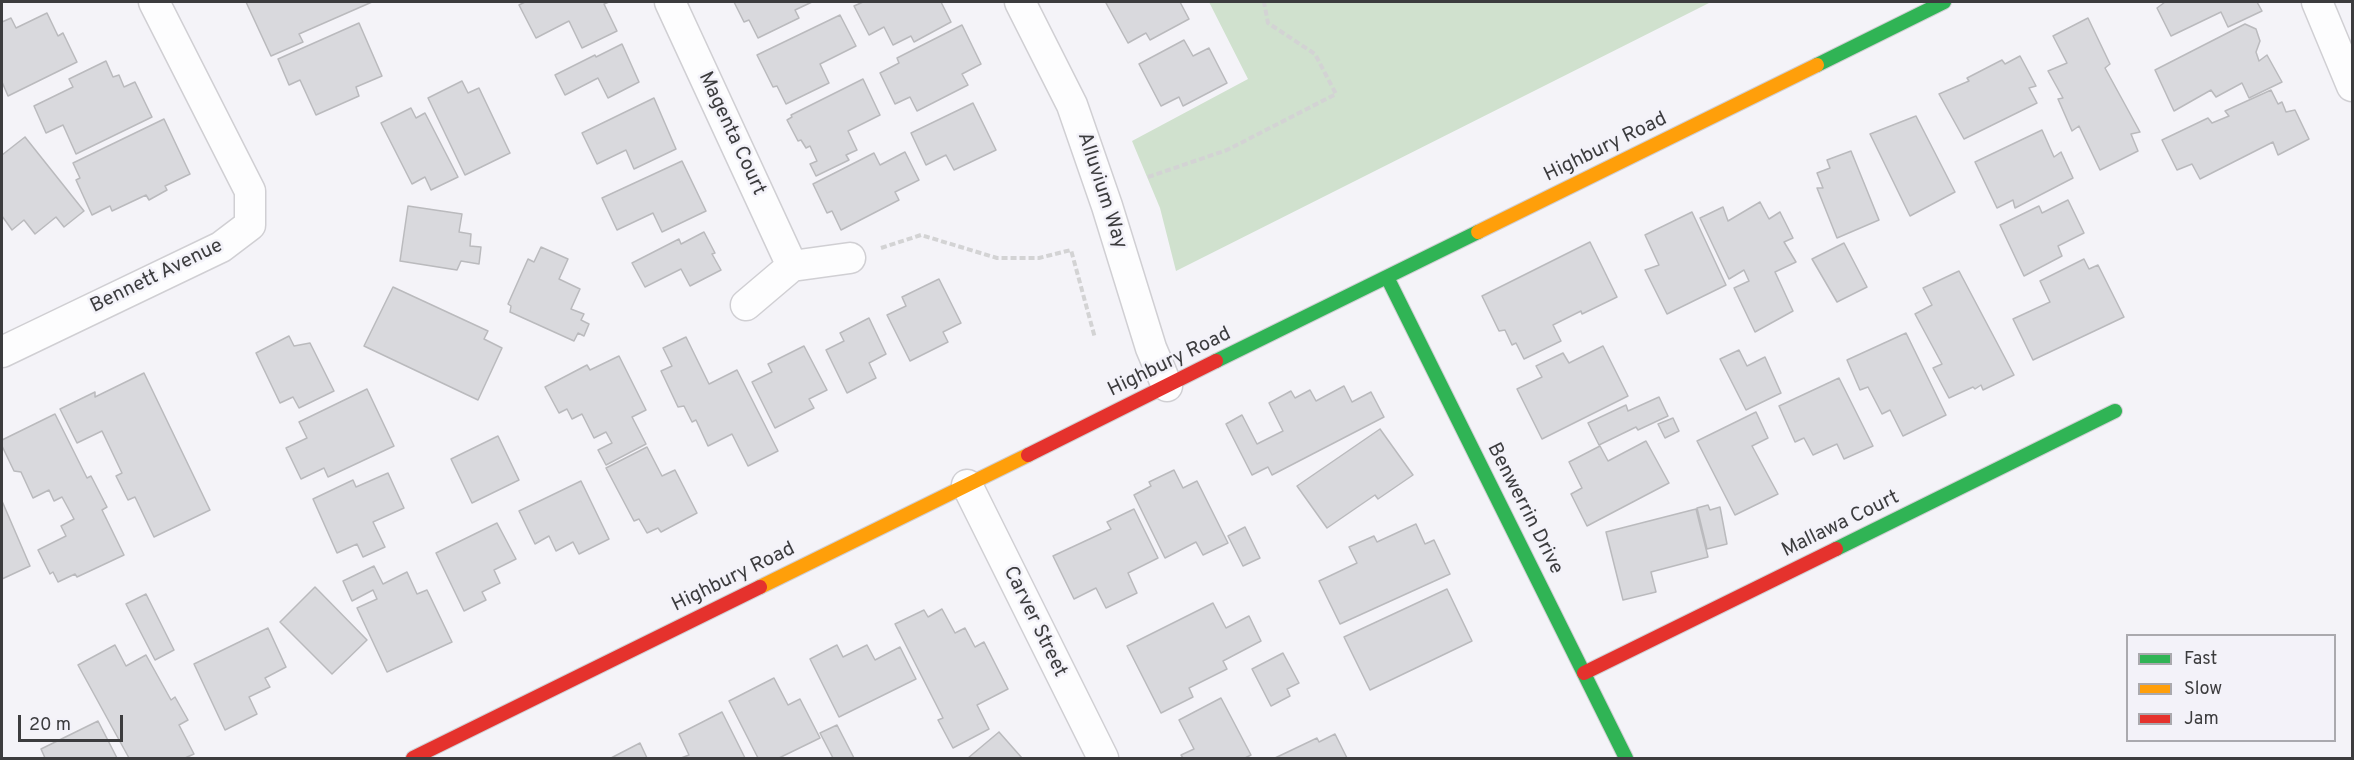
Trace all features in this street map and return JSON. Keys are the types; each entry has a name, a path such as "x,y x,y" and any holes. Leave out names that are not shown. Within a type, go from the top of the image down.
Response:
{"main road":[{"name":"Highbury Road","path":"413,759 1944,2"},
{"name":"Benwerrin Drive","path":"1387,278 1626,759"},
{"name":"Mallawa Court","path":"1584,673 2115,411"}],"street":[{"name":"Bennett Avenue","path":"2,352 221,247 250,225 249,191 154,2"},
{"name":"Magenta Court","path":"670,2 792,266"},
{"name":"Alluvium Way","path":"1020,2 1072,105 1107,206 1151,348 1167,386"},
{"path":"2317,2 2352,86"},
{"path":"746,305 792,266 850,258"},
{"name":"Carver Street","path":"967,485 1102,759"}],"path":[{"path":"1148,177 1227,150 1336,94 1315,54 1268,23 1264,2"},
{"path":"850,258 921,235 997,258 1039,258 1071,250 1095,338"}],"green space":[{"path":"1209,2 1711,2 1176,271 1160,208 1132,141 1248,79"}],"building":[{"path":"246,2 372,2 299,34 303,42 271,56"},
{"path":"525,2 609,2 604,4 617,31 582,48 569,21 536,38 519,5"},
{"path":"734,2 812,2 795,10 799,18 758,38 749,20 744,22"},
{"path":"863,2 941,2 951,22 914,42 911,36 893,45 884,27 869,35 854,6"},
{"path":"1180,2 1189,19 1150,40 1146,33 1128,43 1106,3"},
{"path":"2165,2 2257,2 2262,11 2228,27 2221,12 2171,36 2157,8"},
{"path":"47,13 58,36 63,33 77,62 8,96 2,82 2,22 11,18 16,28"},
{"path":"840,15 856,46 820,64 829,83 786,104 777,86 773,87 757,55"},
{"path":"2088,18 2110,64 2105,68 2140,132 2131,134 2138,151 2100,170 2079,126 2072,131 2058,99 2063,98 2048,71 2067,63 2053,36"},
{"path":"359,23 382,76 356,87 359,96 316,115 300,80 289,85 278,59"},
{"path":"2245,24 2256,29 2260,41 2256,52 2259,61 2267,55 2282,82 2249,98 2242,83 2216,97 2211,90 2174,111 2155,70"},
{"path":"962,25 981,64 962,74 968,85 917,111 910,97 895,104 880,73 899,63 897,58"},
{"path":"1184,40 1193,56 1209,48 1227,83 1183,106 1179,97 1161,106 1139,64"},
{"path":"622,44 639,82 608,98 598,78 565,95 555,75"},
{"path":"2020,56 2036,86 2029,88 2037,103 1964,139 1939,94 1969,81 1967,78 2002,60 2005,64"},
{"path":"106,61 113,77 119,75 124,87 135,82 152,117 76,154 63,125 46,133 34,106 73,87 69,79"},
{"path":"863,79 880,115 848,131 857,150 846,155 849,160 816,176 810,164 817,161 810,146 806,148 801,140 798,141 787,120 792,117 791,115"},
{"path":"462,81 468,93 479,88 510,153 465,175 428,98"},
{"path":"2271,90 2278,104 2282,102 2286,112 2295,110 2309,139 2278,155 2273,142 2200,179 2192,164 2177,170 2162,140 2208,118 2212,123 2229,116 2225,111"},
{"path":"654,98 676,149 634,169 626,150 597,164 582,133"},
{"path":"973,103 996,150 954,170 946,155 926,165 911,133"},
{"path":"411,108 416,118 425,113 458,177 431,190 425,177 412,184 381,123"},
{"path":"1916,116 1955,192 1910,216 1870,134"},
{"path":"164,119 190,174 165,186 167,190 149,200 146,195 112,211 110,206 92,215 76,180 80,178 73,163"},
{"path":"2042,130 2054,157 2061,152 2073,178 2015,208 2013,200 1997,208 1975,162"},
{"path":"25,137 84,211 64,227 56,217 35,234 24,220 12,230 2,216 2,155"},
{"path":"1851,151 1879,220 1837,238 1817,188 1823,188 1817,173 1830,168 1827,160"},
{"path":"905,152 919,180 895,192 899,200 841,230 832,211 827,213 813,184 874,153 880,165"},
{"path":"682,161 706,211 662,232 653,213 617,230 602,198"},
{"path":"2068,200 2084,233 2058,246 2062,256 2024,276 2000,225 2039,206 2042,213"},
{"path":"1760,202 1769,219 1780,212 1793,238 1784,242 1796,262 1775,272 1793,311 1755,332 1734,288 1749,281 1744,270 1729,279 1700,218 1723,207 1728,221"},
{"path":"408,206 462,214 459,232 471,234 470,246 481,247 479,264 461,261 457,270 400,261"},
{"path":"1692,212 1726,285 1667,314 1645,270 1659,265 1645,235"},
{"path":"704,232 721,270 690,286 681,269 645,287 632,263 679,239 681,244"},
{"path":"1590,242 1617,297 1553,325 1561,341 1524,359 1516,343 1512,345 1505,330 1499,331 1482,296"},
{"path":"1844,243 1867,287 1837,302 1812,259"},
{"path":"541,247 568,259 559,279 580,289 571,309 584,314 581,320 589,324 584,336 578,333 574,341 510,312 511,306 508,304 528,259 534,262"},
{"path":"2084,259 2089,269 2098,265 2124,317 2033,360 2013,319 2050,302 2040,281"},
{"path":"1959,271 2014,375 1983,390 1981,385 1949,398 1933,368 1942,364 1915,314 1932,305 1923,288"},
{"path":"939,279 961,323 943,332 948,342 910,361 887,315 906,306 902,297"},
{"path":"393,287 488,331 484,339 502,348 478,400 364,346"},
{"path":"869,318 886,354 869,363 876,378 847,393 826,350 844,341 840,333"},
{"path":"1906,333 1946,415 1903,436 1890,410 1882,414 1868,387 1860,390 1847,360"},
{"path":"289,336 294,346 310,343 334,391 299,408 293,397 280,403 256,353"},
{"path":"686,337 709,384 737,370 778,451 748,466 732,434 708,446 696,420 692,422 684,406 678,407 661,371 672,366 663,348"},
{"path":"804,346 827,390 809,399 814,408 775,428 752,382 772,372 768,364"},
{"path":"1603,346 1628,396 1542,439 1517,389 1542,377 1536,366 1563,353 1569,363"},
{"path":"1739,350 1747,366 1765,357 1781,393 1746,410 1720,359"},
{"path":"619,356 646,410 632,417 646,444 606,465 598,450 612,443 606,432 594,438 582,414 572,419 567,409 559,413 545,387 587,365 590,370"},
{"path":"144,373 210,510 154,537 135,497 128,500 116,476 122,473 102,431 77,443 60,409 95,392 95,397"},
{"path":"1839,378 1873,446 1844,459 1837,444 1813,455 1804,438 1795,442 1779,406"},
{"path":"1344,386 1352,402 1371,392 1384,417 1272,475 1268,467 1252,475 1226,424 1242,415 1257,444 1283,431 1269,403 1291,391 1295,398 1310,390 1316,401"},
{"path":"367,389 394,446 328,477 324,468 301,479 286,448 307,438 299,422"},
{"path":"1659,397 1668,416 1638,430 1636,427 1599,445 1588,423 1626,405 1628,411"},
{"path":"1756,412 1768,438 1752,446 1778,494 1735,515 1697,441"},
{"path":"55,414 87,478 91,476 107,507 102,510 124,555 77,577 75,574 58,582 53,572 50,574 38,550 66,536 61,526 74,519 62,497 54,501 49,490 33,498 21,472 14,471 2,446 2,440"},
{"path":"1673,418 1679,431 1665,438 1658,424"},
{"path":"1380,429 1413,475 1378,499 1375,495 1327,528 1297,486"},
{"path":"498,436 519,480 472,503 451,459"},
{"path":"1646,441 1669,483 1587,526 1571,494 1582,488 1569,462 1600,446 1608,461"},
{"path":"647,447 662,476 675,470 697,513 661,532 658,528 647,533 639,519 634,521 606,468"},
{"path":"1174,470 1183,488 1197,481 1228,543 1203,555 1196,542 1165,558 1134,495 1151,486 1149,482"},
{"path":"388,473 404,508 373,522 385,547 363,557 357,544 337,553 313,499 353,480 356,487"},
{"path":"581,481 609,539 579,554 573,542 556,551 549,536 535,544 519,511"},
{"path":"2,501 30,566 2,579"},
{"path":"1708,505 1710,510 1720,507 1727,544 1707,549 1697,508"},
{"path":"1134,509 1158,558 1128,573 1137,593 1106,608 1096,588 1074,599 1053,556 1111,529 1107,522"},
{"path":"1696,509 1708,557 1651,572 1656,592 1623,600 1606,532"},
{"path":"497,523 516,559 494,570 500,583 482,592 486,600 464,611 436,553"},
{"path":"1416,524 1425,544 1434,540 1450,574 1340,624 1319,581 1357,563 1349,547 1374,536 1377,542"},
{"path":"1245,527 1260,558 1243,566 1228,536"},
{"path":"374,566 383,584 407,572 417,594 427,590 452,642 387,672 357,608 377,599 373,590 352,601 343,581"},
{"path":"315,587 367,640 332,674 280,622"},
{"path":"1447,589 1472,641 1370,690 1344,637"},
{"path":"146,594 174,650 155,660 126,604"},
{"path":"1213,603 1226,628 1249,616 1261,641 1223,661 1227,669 1189,688 1193,697 1161,713 1127,646"},
{"path":"942,609 955,633 965,628 975,647 984,642 1008,689 977,705 989,729 953,748 938,720 943,718 895,624 924,610 928,617"},
{"path":"268,628 286,667 265,678 270,687 249,697 257,714 225,730 194,664"},
{"path":"115,645 126,666 146,655 171,700 175,697 188,720 179,725 194,754 185,758 129,758 78,665"},
{"path":"837,645 843,657 867,645 875,660 900,647 916,679 839,717 810,659"},
{"path":"1283,653 1299,683 1287,689 1290,696 1271,706 1252,669"},
{"path":"774,678 788,705 800,699 820,738 779,758 758,758 729,701"},
{"path":"1221,698 1251,755 1245,758 1183,758 1181,755 1194,749 1179,720"},
{"path":"722,712 745,758 681,758 689,755 679,734"},
{"path":"98,721 117,758 45,758 41,749"},
{"path":"837,725 854,758 833,758 820,733"},
{"path":"999,732 1022,758 968,758"},
{"path":"1335,734 1347,758 1275,758 1317,738 1319,742"},
{"path":"640,743 647,758 611,758"}],"traffic: fast":[{"path":"1817,65 1944,2"},
{"path":"1216,361 1478,232"},
{"path":"1387,277 1626,758"},
{"path":"1836,549 2115,411"}],"traffic: slow":[{"path":"1478,232 1817,65"},
{"path":"760,587 1028,455"}],"traffic: jam":[{"path":"1028,455 1216,361"},
{"path":"1584,673 1836,549"},
{"path":"413,758 760,587"}]}
